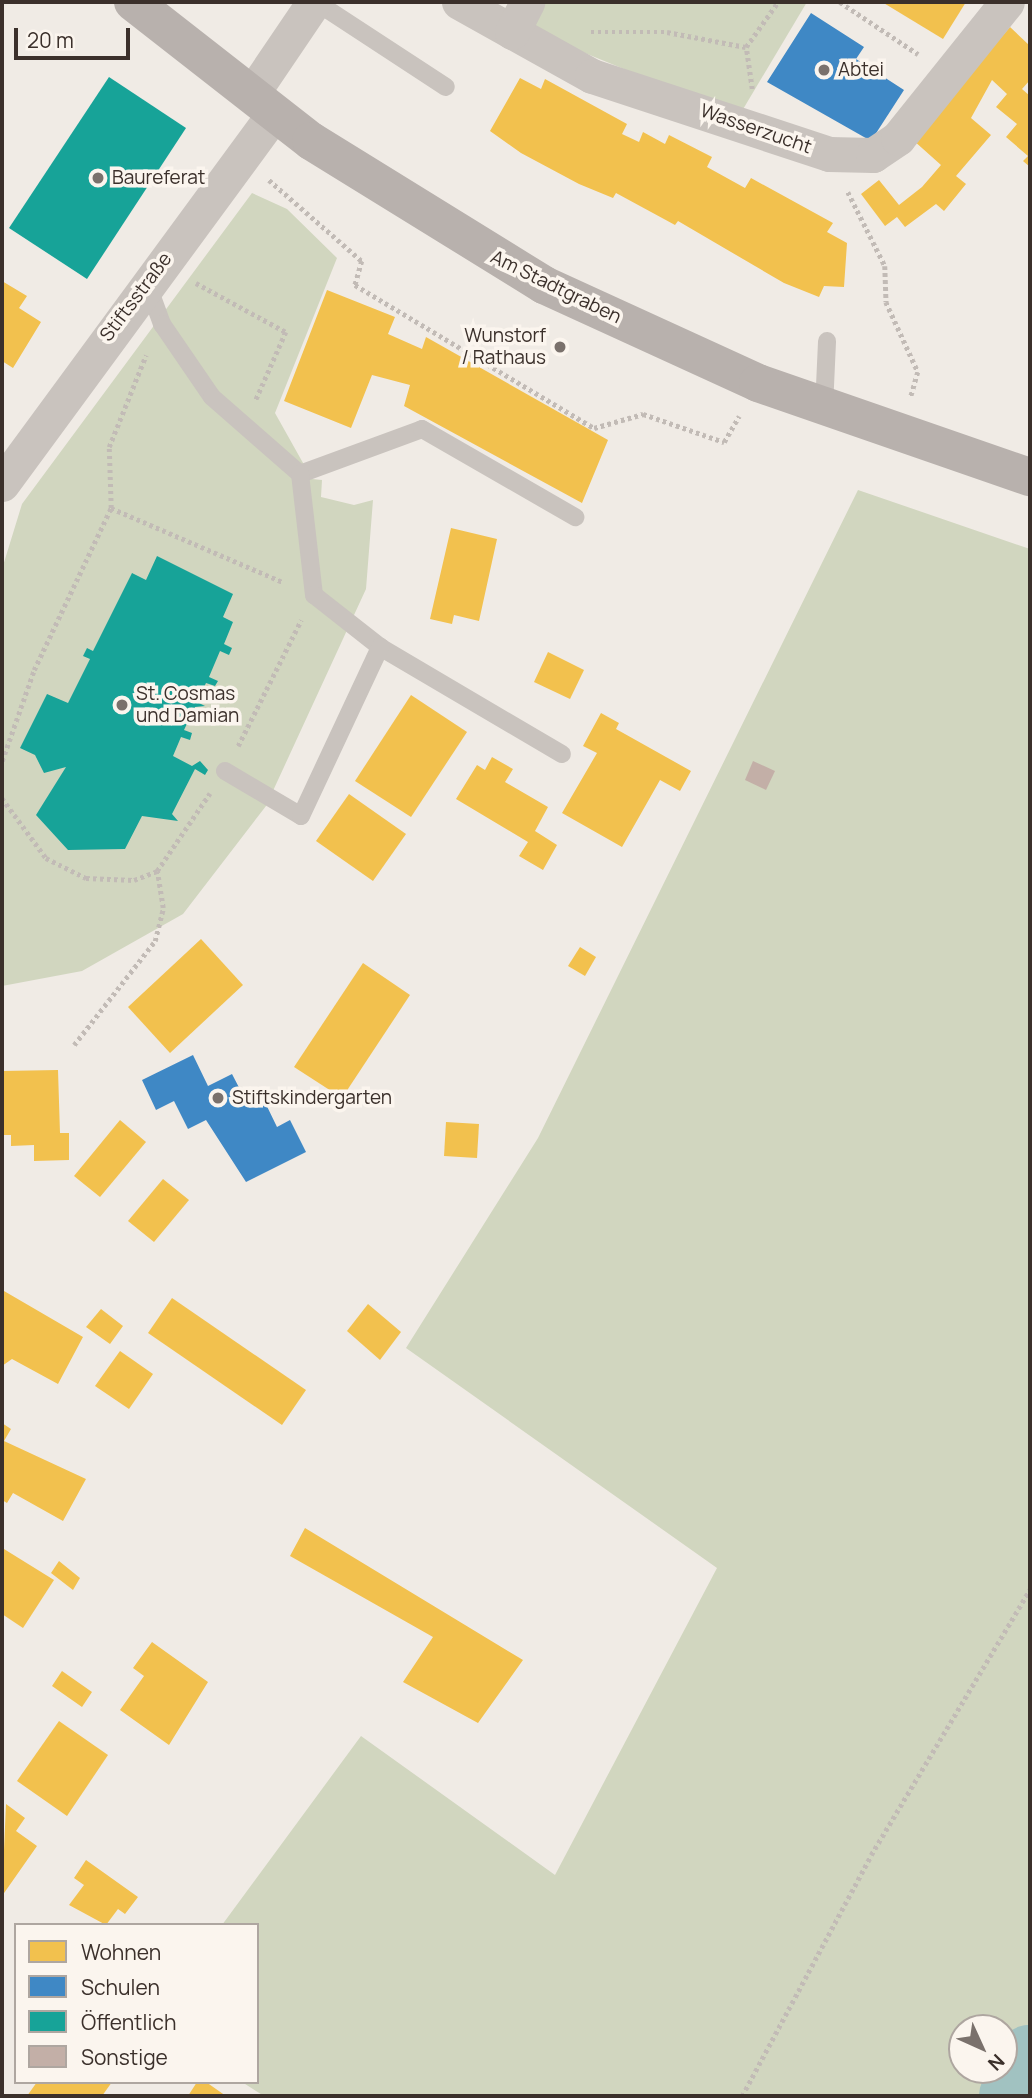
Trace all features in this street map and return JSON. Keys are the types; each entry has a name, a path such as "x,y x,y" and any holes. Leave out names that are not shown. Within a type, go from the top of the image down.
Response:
{"main road":[{"name":"Am Stadtgraben","path":"133,2 263,104 469,243 544,285 758,383 1030,477"}],"street":[{"name":"Stiftsstraße","path":"2,484 241,158 263,104 315,2"},
{"name":"Wasserzucht","path":"459,2 519,17 592,76 757,128 829,154 873,155 898,138 1007,2"}],"lane":[{"path":"315,2 446,87"},
{"path":"155,273 162,324 212,397 300,474 314,595 380,647 562,754"},
{"path":"824,408 827,341"},
{"path":"300,474 422,429 575,516"},
{"path":"225,771 300,816 380,647"}],"path":[{"path":"757,128 746,47 778,2"},
{"path":"840,2 921,56"},
{"path":"586,32 667,32 746,47"},
{"path":"829,154 885,265 886,302 918,372"},
{"path":"241,158 362,261 355,285 594,428 643,414 724,442 758,383"},
{"path":"155,273 286,332 244,426"},
{"path":"2,761 34,670 111,508 109,447 125,395 162,324"},
{"path":"2,799 46,858 86,878 134,880 157,871 225,771 314,595 111,508"},
{"path":"74,1045 155,941 163,908 157,871"},
{"path":"741,2096 871,1855 1030,1589"}],"green space":[{"path":"541,2 807,2 739,116 526,29"},
{"path":"252,193 287,209 337,258 275,413 312,479 322,480 321,497 354,505 373,500 366,589 266,806 183,914 82,971 2,986 2,569 22,504"},
{"path":"858,490 1030,549 1030,2096 264,2096 245,2084 259,2084 259,1923 223,1923 361,1736 555,1875 717,1568 406,1348 538,1138"}],"building: Wohnen":[{"path":"882,2 966,2 943,39"},
{"path":"1010,27 1030,46 1030,80 1022,89 1030,96 1030,167 1023,161 1028,156 1006,137 1017,124 996,107 1007,94 992,80 971,118 991,135 956,176 966,184 944,211 936,204 905,227 897,217 885,226 861,194 879,180 899,205 922,187 941,165 913,140"},
{"path":"520,78 541,89 545,79 627,124 622,134 639,142 643,132 665,144 669,135 712,157 707,167 745,188 751,178 833,223 827,232 847,243 844,287 824,286 819,297 784,283 678,221 675,225 616,193 613,198 579,184 521,153 490,131"},
{"path":"2,281 27,296 19,308 41,322 13,368 2,361"},
{"path":"327,290 395,317 388,334 422,349 426,337 608,440 582,503 404,406 410,385 372,375 351,428 284,401"},
{"path":"451,528 497,539 479,621 454,615 452,624 430,619"},
{"path":"548,652 584,670 570,699 534,682"},
{"path":"411,695 467,732 411,817 355,781"},
{"path":"601,713 619,723 616,729 691,771 680,791 660,780 622,847 562,813 597,753 583,746"},
{"path":"492,757 513,769 505,782 548,807 535,831 557,845 543,870 519,856 528,842 456,799 477,765 485,770"},
{"path":"349,794 406,834 373,881 316,841"},
{"path":"201,939 243,985 170,1053 128,1007"},
{"path":"580,947 596,957 585,976 568,966"},
{"path":"363,963 410,995 342,1098 294,1067"},
{"path":"58,1070 60,1133 69,1133 69,1160 34,1161 34,1145 11,1146 11,1135 2,1135 2,1071"},
{"path":"120,1120 146,1142 100,1197 74,1176"},
{"path":"446,1122 479,1124 477,1158 444,1156"},
{"path":"163,1179 189,1200 154,1242 128,1221"},
{"path":"4,1291 83,1337 58,1384 12,1359 2,1366"},
{"path":"172,1298 306,1390 282,1425 148,1333"},
{"path":"368,1304 401,1332 380,1360 347,1331"},
{"path":"101,1309 123,1326 110,1344 86,1327"},
{"path":"120,1351 153,1374 129,1409 95,1386"},
{"path":"2,1423 11,1429 4,1441 86,1479 63,1521 13,1493 7,1503 2,1500"},
{"path":"305,1528 523,1660 478,1723 403,1682 433,1637 290,1556"},
{"path":"4,1549 54,1580 23,1628 2,1614"},
{"path":"59,1561 80,1578 73,1590 51,1573"},
{"path":"152,1642 208,1682 169,1745 120,1710 144,1676 133,1668"},
{"path":"62,1671 92,1692 82,1707 52,1686"},
{"path":"59,1721 108,1755 67,1816 17,1781"},
{"path":"6,1804 25,1818 16,1831 37,1846 2,1896"},
{"path":"86,1860 138,1897 125,1914 118,1909 108,1923 102,1923 69,1905 84,1885 74,1878"},
{"path":"36,2084 111,2084 102,2096 27,2096"},
{"path":"196,2084 209,2084 226,2096 188,2096"}],"building: Schulen":[{"name":"Abtei","path":"811,13 864,47 856,59 904,90 871,141 767,82"},
{"path":"193,1055 208,1086 232,1074 246,1101 261,1094 277,1127 290,1120 306,1152 246,1182 206,1120 188,1129 174,1101 156,1110 142,1080"}],"building: Öffentlich":[{"name":"Baureferat","path":"109,77 186,128 87,279 9,228"},
{"name":"St. Cosmas und Damian","path":"157,556 233,594 223,617 233,622 224,644 232,648 229,655 220,651 209,677 218,681 215,686 206,683 197,702 205,706 195,707 184,730 192,733 190,740 181,737 173,756 192,766 200,761 208,770 205,775 195,769 172,814 178,821 142,816 125,849 68,850 36,815 66,767 44,773 35,755 20,748 47,694 68,703 90,659 83,656 87,648 93,651 132,573 146,580"}],"building: Sonstige":[{"path":"753,761 775,771 766,790 745,780"}],"waterway":[{"path":"1013,2096 1030,2059"}],"place":[{"name":"Abtei","path":"824,70"},
{"name":"Baureferat","path":"98,178"},
{"name":"Wunstorf / Rathaus","path":"560,347"},
{"name":"St. Cosmas und Damian","path":"122,705"},
{"name":"Stiftskindergarten","path":"218,1098"}]}
